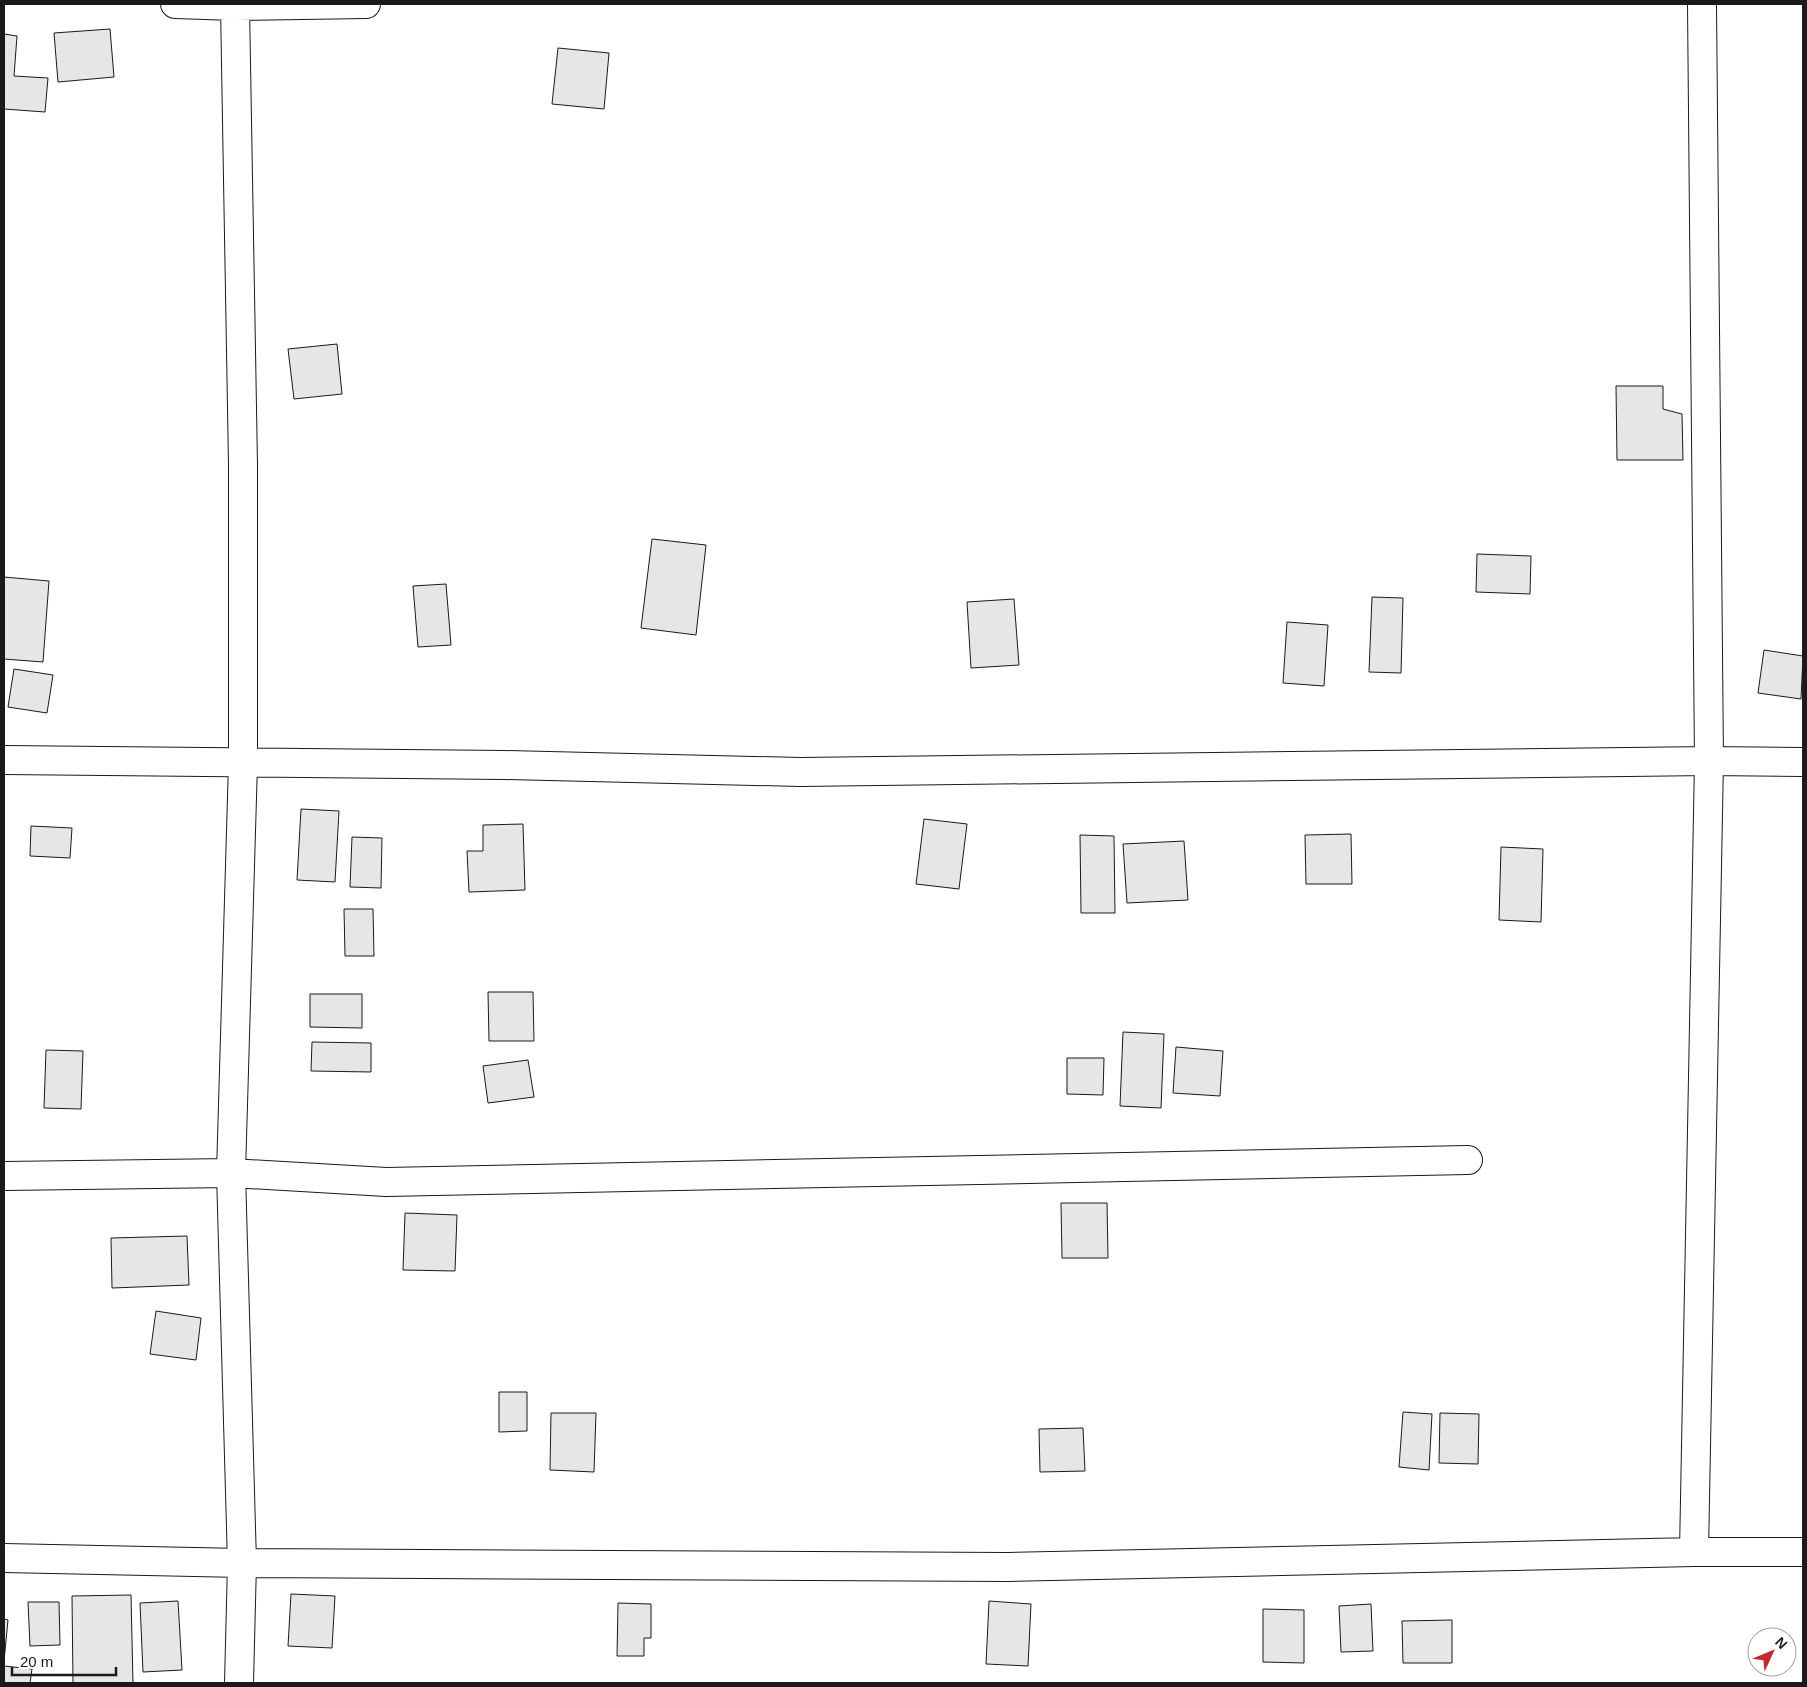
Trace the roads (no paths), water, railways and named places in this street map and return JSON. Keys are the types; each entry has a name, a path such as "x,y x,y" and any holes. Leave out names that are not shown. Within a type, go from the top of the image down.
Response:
{"street":[{"path":"175,4 235,6 366,4"},
{"path":"1694,1552 1709,761 1702,4"},
{"path":"235,6 243,465 243,763 231,1174 242,1563 239,1683"},
{"path":"4,760 514,765 800,772 1709,761 1803,762"},
{"path":"4,1176 231,1174 386,1182 1468,1160"},
{"path":"4,1558 242,1563 1008,1567 1694,1552 1803,1552"}]}
